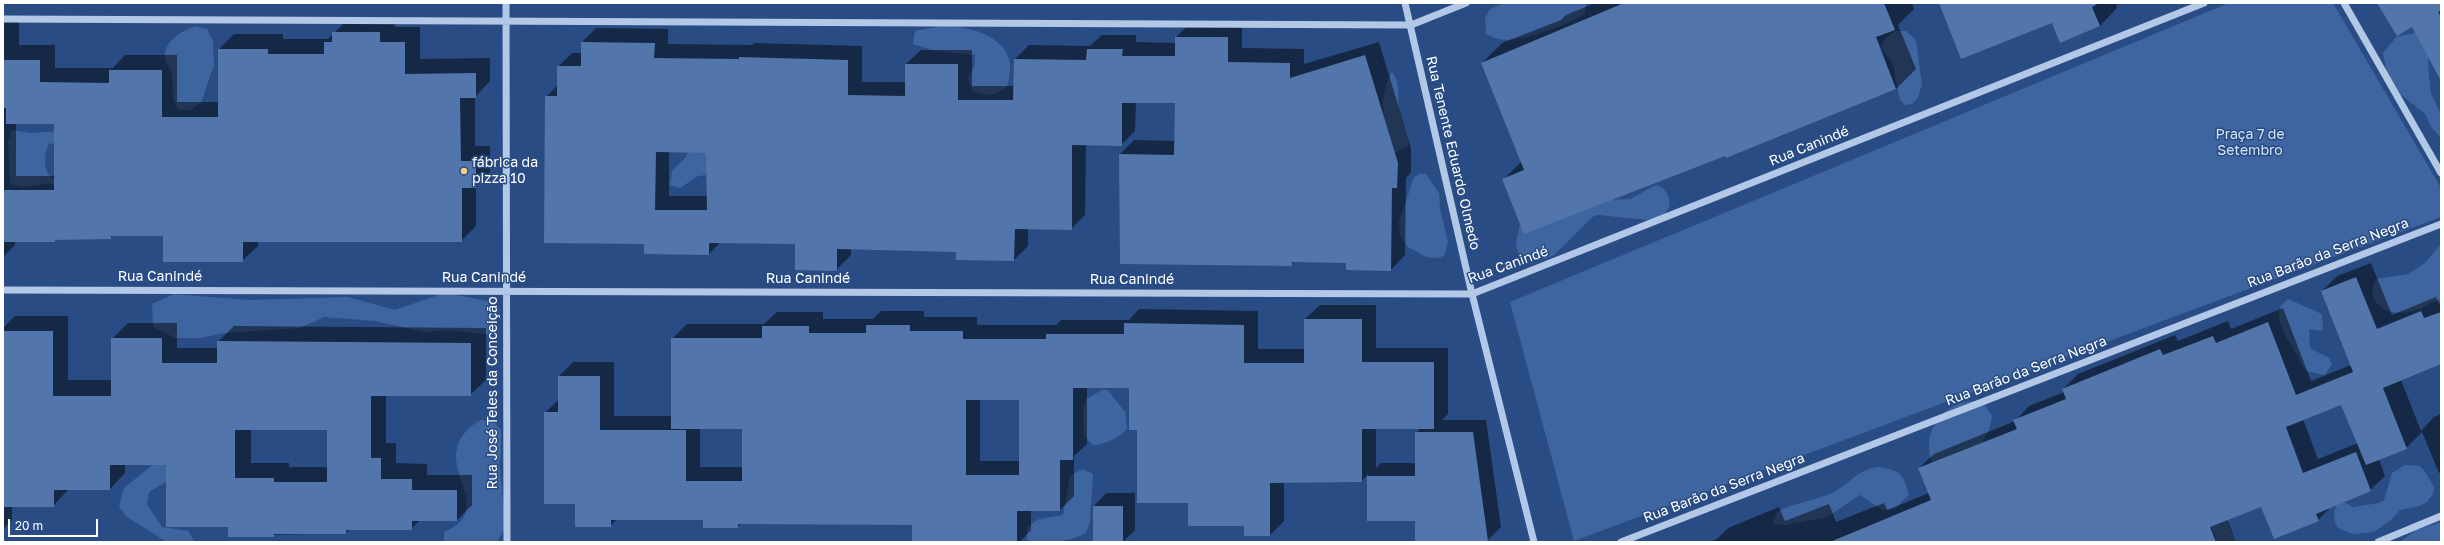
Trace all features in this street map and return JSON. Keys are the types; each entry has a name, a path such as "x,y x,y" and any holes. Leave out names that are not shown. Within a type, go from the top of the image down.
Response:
{"street":[{"name":"Rua José Teles da Conceição","path":"506,3 506,542"},
{"name":"Rua Tenente Eduardo Olmedo","path":"1405,3 1472,294 1534,542"},
{"path":"3,19 1411,26 1466,3"},
{"name":"Rua Canindé","path":"3,290 1472,294 2204,3"},
{"path":"2344,3 2441,173"},
{"name":"Rua Barão da Serra Negra","path":"1621,542 2441,224"},
{"path":"2378,542 2441,516"}],"green space":[{"path":"1586,3 1585,14 1543,32 1518,39 1507,40 1498,39 1486,34 1485,19 1490,9 1502,4"},
{"name":"Praça 7 de Setembro","path":"2229,3 2333,3 2441,188 2441,217 1574,541 1510,302"},
{"path":"2441,4 2441,30 2429,55 2428,67 2431,94 2441,114 2441,138 2431,127 2425,114 2394,89 2388,77 2383,53 2397,36 2412,33 2423,27"},
{"path":"195,26 207,29 213,41 214,65 201,103 190,110 178,110 173,96 172,74 165,60 165,53 170,42 178,34"},
{"path":"941,26 971,30 990,37 998,43 1005,50 1010,62 1010,73 1007,87 995,94 973,92 968,78 974,67 975,55 936,51 913,44 915,31"},
{"path":"1896,31 1906,31 1916,40 1922,84 1918,98 1912,104 1905,105 1900,100 1892,62 1881,48 1885,38"},
{"path":"1392,72 1397,82 1399,110 1407,134 1408,142 1408,146 1396,152 1389,152 1383,111 1384,91"},
{"path":"703,117 708,175 698,176 680,188 670,185 672,171 686,157"},
{"path":"12,130 31,133 62,131 67,141 49,144 45,162 47,171 52,178 71,183 66,189 49,183 24,187 10,184 8,141"},
{"path":"1420,174 1426,174 1439,193 1440,208 1448,242 1445,255 1439,258 1426,257 1408,247 1400,235 1399,222 1414,177"},
{"path":"1656,185 1663,188 1670,203 1665,214 1661,218 1648,220 1598,215 1592,217 1554,255 1545,259 1519,256 1516,244 1520,223 1603,200 1630,199"},
{"path":"2441,244 2441,299 2418,310 2401,313 2386,310 2375,301 2373,287 2376,279 2408,274 2425,263"},
{"path":"444,293 494,302 499,307 495,335 447,330 423,332 375,321 324,317 300,328 225,333 201,338 175,338 153,327 152,304 174,294 249,300 348,297 395,310"},
{"path":"2288,299 2322,314 2323,331 2309,329 2310,348 2329,358 2332,364 2325,375 2306,371 2281,326 2279,311"},
{"path":"1102,390 1108,390 1124,411 1125,409 1127,429 1111,440 1102,444 1093,445 1084,436 1083,410 1086,399"},
{"path":"1972,401 1984,404 1992,416 1989,430 1977,453 1933,465 1929,443 1931,433 1936,423 1942,414 1951,408 1961,403"},
{"path":"481,420 493,421 501,430 501,458 499,461 506,526 497,542 444,542 444,532 459,523 466,513 467,502 457,464 456,451 465,432"},
{"path":"165,455 171,479 149,492 147,504 162,527 188,531 195,542 167,542 127,517 119,507 124,488"},
{"path":"2405,465 2419,466 2424,470 2434,487 2433,494 2427,502 2420,506 2400,510 2391,520 2374,532 2352,534 2338,528 2334,513 2336,506 2341,500 2353,507 2379,503 2384,500 2392,473"},
{"path":"1878,467 1900,474 1905,482 1909,495 1895,509 1882,510 1860,495 1827,517 1786,525 1773,524 1777,512 1834,492 1857,475"},
{"path":"1082,469 1093,474 1090,522 1086,533 1072,539 1057,542 1034,542 1027,540 1027,527 1039,519 1063,515 1070,476"},
{"path":"2208,518 2226,520 2236,542 2217,542"},
{"path":"2441,522 2441,542 2400,542 2416,530"}],"building":[{"path":"1624,3 1884,3 1895,30 1876,37 1896,89 1726,158 1725,156 1524,234 1502,179 1524,170 1481,63"},
{"path":"1939,3 2099,3 2092,7 2100,26 2060,43 2052,23 1961,59"},
{"path":"2377,3 2441,3 2441,10 2438,12 2441,17 2441,81 2412,27 2397,36"},
{"path":"332,32 380,32 380,42 405,42 405,74 476,73 476,98 460,98 461,161 476,161 476,188 462,188 462,242 243,242 243,262 163,262 163,236 111,236 111,239 55,240 55,242 3,242 3,190 54,190 54,124 6,124 6,108 3,108 3,60 40,60 40,82 109,83 109,70 162,70 162,117 218,117 218,49 268,49 268,54 324,54 324,42 332,42"},
{"path":"1175,37 1228,37 1228,62 1290,63 1290,78 1365,55 1398,163 1397,188 1392,188 1391,271 1346,270 1346,263 1292,262 1292,266 1120,264 1119,154 1174,155 1175,103 1122,103 1122,146 1072,145 1072,230 1015,229 1014,261 956,260 956,252 837,249 837,271 795,270 795,244 709,243 709,255 644,254 644,244 544,243 545,96 557,96 557,66 581,66 581,42 655,43 654,58 739,59 739,57 848,60 848,95 905,96 905,64 958,64 958,100 1013,100 1014,59 1086,60 1087,49 1123,49 1122,56 1175,56","holes":["656,152 706,153 707,210 655,210"]},
{"path":"2356,277 2377,329 2421,311 2424,318 2441,312 2441,364 2383,388 2407,449 2366,465 2341,405 2286,427 2303,473 2356,452 2371,491 2316,514 2319,521 2274,539 2261,507 2210,527 2216,542 1830,542 1931,500 1918,468 2017,429 2013,420 2066,399 2062,389 2160,349 2163,355 2213,336 2216,343 2268,322 2296,395 2353,372 2321,291"},
{"path":"1304,319 1362,319 1362,362 1434,362 1434,429 1362,429 1362,482 1270,483 1270,536 1244,536 1244,526 1188,526 1188,503 1137,503 1137,430 1129,430 1129,388 1073,388 1073,460 1060,460 1060,511 1017,511 1017,542 912,541 912,525 738,524 738,528 703,528 703,520 611,520 611,527 575,527 575,504 544,504 544,412 558,412 558,376 600,376 600,430 686,430 686,481 742,481 742,429 671,429 671,338 762,338 762,326 809,326 809,333 866,333 866,325 910,325 910,331 963,331 963,339 1046,339 1046,334 1124,334 1124,323 1244,325 1244,363 1304,363","holes":["966,400 1019,400 1019,475 966,475"]},
{"path":"3,331 53,331 53,396 111,396 111,338 162,338 162,363 217,363 217,341 471,343 471,396 371,396 371,458 381,458 381,479 412,479 412,490 457,490 457,521 412,521 412,530 346,530 346,534 274,534 274,537 228,537 228,527 166,527 166,465 110,465 110,490 54,490 54,507 3,507","holes":["235,430 327,430 327,482 274,482 274,478 235,478"]},
{"path":"1415,432 1473,432 1488,541 1415,542 1415,521 1367,521 1367,476 1415,476"},
{"path":"1093,506 1123,506 1123,542 1093,542"}],"place":[{"name":"fábrica da pizza 10","path":"464,171"}]}
